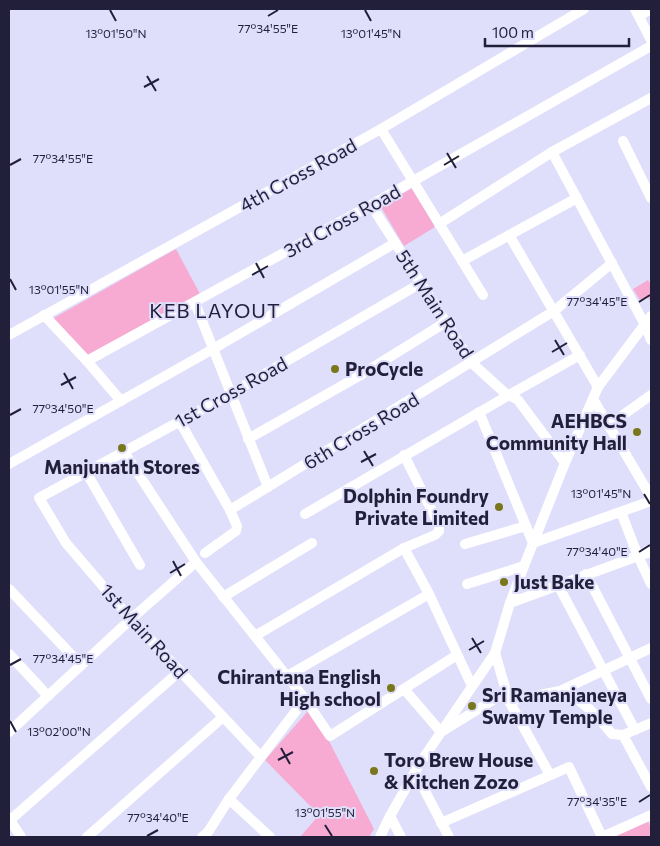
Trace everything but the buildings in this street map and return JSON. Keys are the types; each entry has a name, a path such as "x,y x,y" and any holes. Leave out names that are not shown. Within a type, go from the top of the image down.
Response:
{"street":[{"name":"4th Cross Road","path":"9,335 381,129 584,9"},
{"path":"651,9 637,12 651,40"},
{"name":"3rd Cross Road","path":"87,360 195,303 651,46"},
{"path":"439,224 552,152 651,98"},
{"name":"3rd Cross Road","path":"381,129 483,296"},
{"path":"623,141 651,198"},
{"path":"552,152 612,263 648,321 651,340"},
{"path":"462,261 577,198"},
{"name":"5th Main Road","path":"371,205 472,363 518,400 565,463"},
{"path":"509,235 598,386"},
{"path":"9,464 213,349 395,243"},
{"name":"6th Cross Road","path":"230,510 554,311 612,263"},
{"name":"1st Cross Road","path":"39,498 230,394 421,283"},
{"path":"195,303 268,487"},
{"path":"44,315 87,360 121,401"},
{"path":"380,837 390,816 441,732 495,653 524,566 598,386 648,321"},
{"path":"248,439 359,376 446,322"},
{"path":"304,514 479,412 512,396 580,355"},
{"path":"609,425 651,395"},
{"path":"594,399 651,497"},
{"path":"479,412 533,543"},
{"path":"180,422 230,510 237,529 205,553"},
{"path":"124,452 196,562 287,676 330,736 457,655"},
{"path":"254,636 404,548 435,536 439,531 439,525 404,455"},
{"path":"86,472 140,565"},
{"name":"1st Main Road","path":"39,498 66,543 131,619 261,757"},
{"path":"533,543 651,501"},
{"path":"621,512 651,584"},
{"path":"465,544 526,526"},
{"path":"223,597 312,543"},
{"path":"404,548 429,594 472,686"},
{"path":"510,604 586,574 651,552"},
{"path":"9,732 131,619 196,562"},
{"path":"467,584 524,566"},
{"path":"586,574 651,699"},
{"path":"558,585 635,730"},
{"path":"9,588 81,665"},
{"path":"287,676 429,594"},
{"path":"441,732 508,697 560,691 651,648"},
{"path":"495,653 508,697 550,775"},
{"path":"9,654 48,696"},
{"path":"21,837 10,820 180,671"},
{"path":"404,689 441,732"},
{"path":"560,691 569,694 588,707 612,734 623,735 651,724"},
{"path":"202,837 208,832 229,799 305,700"},
{"path":"87,837 223,717"},
{"path":"623,735 651,787"},
{"path":"441,823 570,767 602,837 651,815"},
{"path":"416,772 449,837"},
{"path":"229,799 270,837"},
{"path":"390,816 400,837"}],"shaded area":[{"path":"412,188 435,227 404,246 381,207"},
{"path":"176,249 200,294 88,357 52,319"},
{"path":"648,280 651,285 651,302 647,296 640,300 633,289"},
{"path":"309,710 330,743 374,829 369,837 300,837 319,815 265,760"},
{"path":"648,821 651,837 607,837"}],"place":[{"name":"ProCycle","path":"335,369"},
{"name":"AEHBCS Community Hall","path":"637,432"},
{"name":"Manjunath Stores","path":"122,448"},
{"name":"Dolphin Foundry Private Limited","path":"499,507"},
{"name":"Just Bake","path":"504,582"},
{"name":"Chirantana English High school","path":"391,688"},
{"name":"Sri Ramanjaneya Swamy Temple","path":"472,706"},
{"name":"Toro Brew House & Kitchen Zozo","path":"374,771"}],"district":[{"name":"KEB LAYOUT","path":"215,311"}]}
